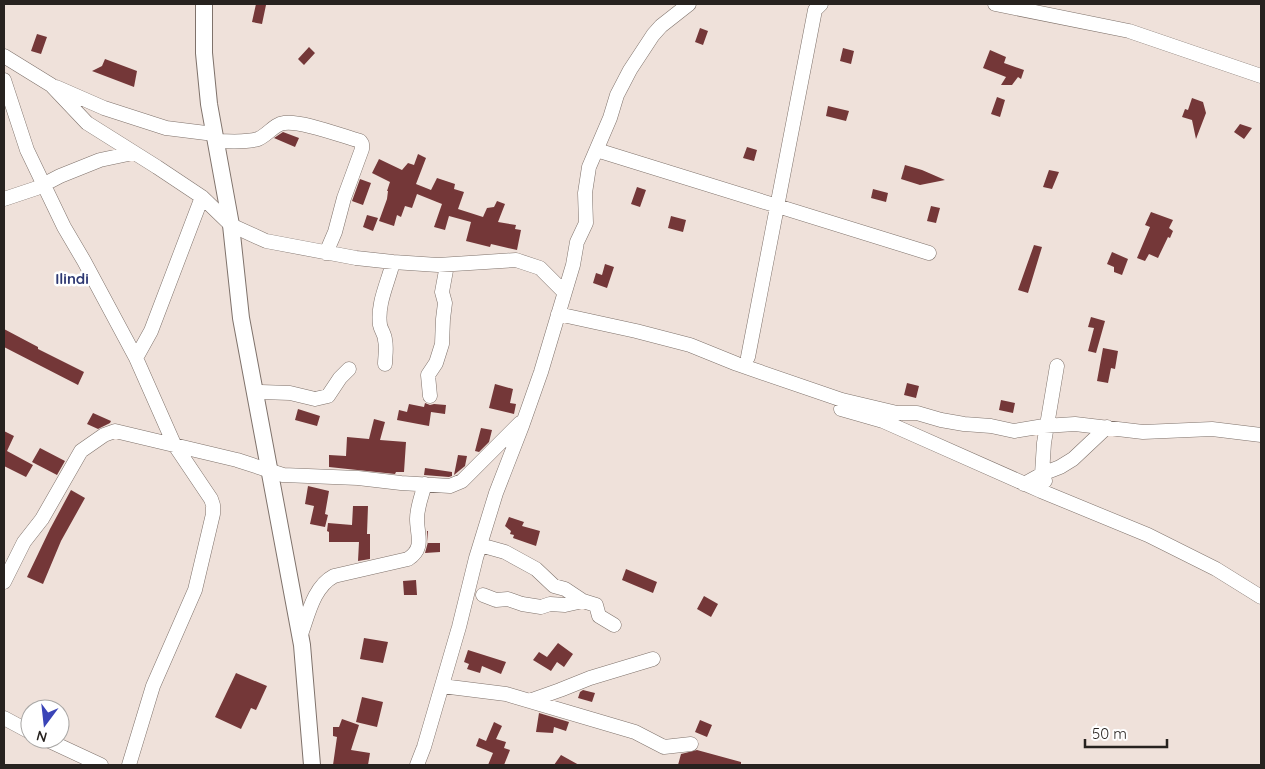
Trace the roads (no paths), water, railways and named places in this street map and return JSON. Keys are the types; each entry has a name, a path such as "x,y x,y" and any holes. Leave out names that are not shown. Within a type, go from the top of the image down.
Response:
{"street":[{"path":"204,4 204,53 209,104 230,225 241,318 300,637 312,765"},
{"path":"417,765 442,686 496,493 525,418 558,314 579,237 586,223 585,193 589,167 610,118 617,95 630,70 653,35 669,19 689,4"},
{"path":"742,360 776,205 815,10 821,4"},
{"path":"995,4 1129,31 1261,76"},
{"path":"4,56 51,85 104,108 166,128 245,141 257,139 268,134 278,125 291,122 360,141 362,149 344,198 335,232 326,253"},
{"path":"4,80 21,135 64,226 136,358 174,444 211,499 213,505 213,514 194,590 153,686 129,765"},
{"path":"51,85 87,123 202,197 230,225 273,244 393,262 448,264 516,260 540,268 564,292"},
{"path":"4,199 100,160 133,152"},
{"path":"604,152 929,253"},
{"path":"136,358 151,331 192,218 202,197"},
{"path":"385,364 385,340 380,324 381,306 383,290 389,279 393,262"},
{"path":"430,396 428,375 436,363 442,344 442,319 445,304 442,292 448,264"},
{"path":"558,314 636,331 742,360 842,400 897,412 917,413 948,421 1014,431 1047,425 1075,424 1151,433 1212,429 1261,435"},
{"path":"742,360 777,384 833,407 883,421 1024,484 1148,534 1216,569 1261,597"},
{"path":"1051,495 1042,474 1047,425 1058,366"},
{"path":"256,396 261,392 290,393 315,399 328,396 340,378 349,369"},
{"path":"4,582 24,542 42,519 81,451 104,435 115,431 237,460 288,476 358,478 450,486 462,481 525,418"},
{"path":"1024,484 1073,459 1107,428"},
{"path":"300,637 316,595 325,581 334,576 408,559 414,555 419,542 417,519 425,484"},
{"path":"480,545 505,552 536,568 554,586 566,589 583,601 596,604 599,616 614,625"},
{"path":"483,595 496,600 508,599 522,604 541,607 550,604 565,605 583,601"},
{"path":"528,701 590,678 653,659"},
{"path":"442,686 502,693 635,732 664,746 691,744"},
{"path":"4,718 20,727"},
{"path":"66,749 101,765"}],"district":[{"name":"Ilindi","path":"72,278"}]}
